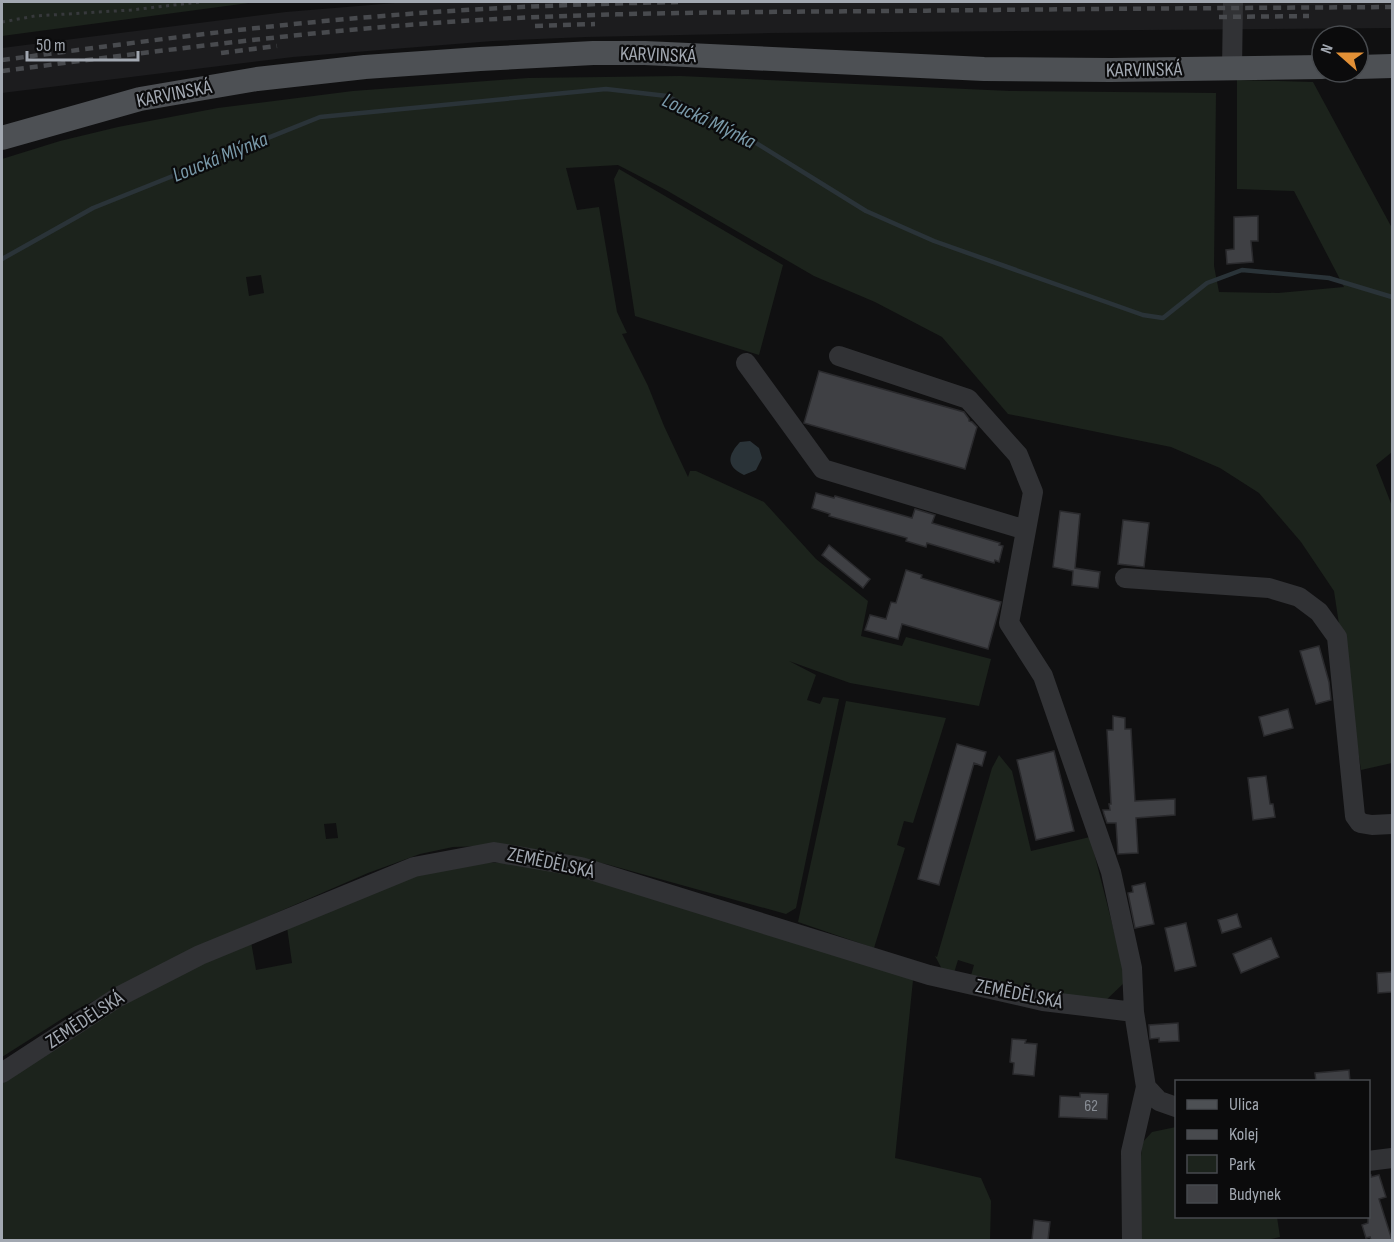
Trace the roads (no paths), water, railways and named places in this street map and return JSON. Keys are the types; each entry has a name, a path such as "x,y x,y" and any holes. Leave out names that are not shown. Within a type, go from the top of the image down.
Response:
{"main road":[{"name":"KARVINSKÁ","path":"2,138 140,99 257,79 365,67 480,59 594,53 645,53 984,69 1310,67"},
{"path":"1370,67 1392,66"}],"street":[{"path":"1232,69 1233,2"},
{"path":"839,356 968,399 1018,455 1033,492 1009,623 1043,676 1111,872 1132,968 1134,1012 1146,1087 1131,1152 1132,1240"},
{"path":"746,363 823,469 1026,530"},
{"path":"1125,579 1269,588 1299,597 1320,612 1338,637 1354,816 1360,823 1392,824"},
{"name":"ZEMĚDĚLSKÁ","path":"2,1074 118,997 200,955 414,867 494,852 582,867 929,975 1043,1001 1134,1012"},
{"path":"1146,1087 1159,1101 1175,1107"},
{"path":"1370,1161 1392,1158"}],"waterway":[{"name":"Loucká Mlýnka","path":"2,259 93,208 320,117 606,89 667,96 740,133 866,211 934,241 1143,315 1163,318 1207,283 1242,270 1329,278 1392,297"}],"railway":[{"path":"2,60 232,31 371,17 524,7 678,2"},
{"path":"2,71 310,34 496,19 745,12 1392,7"},
{"path":"1219,17 1309,16"},
{"path":"535,26 595,24"},
{"path":"221,53 277,46"}]}
